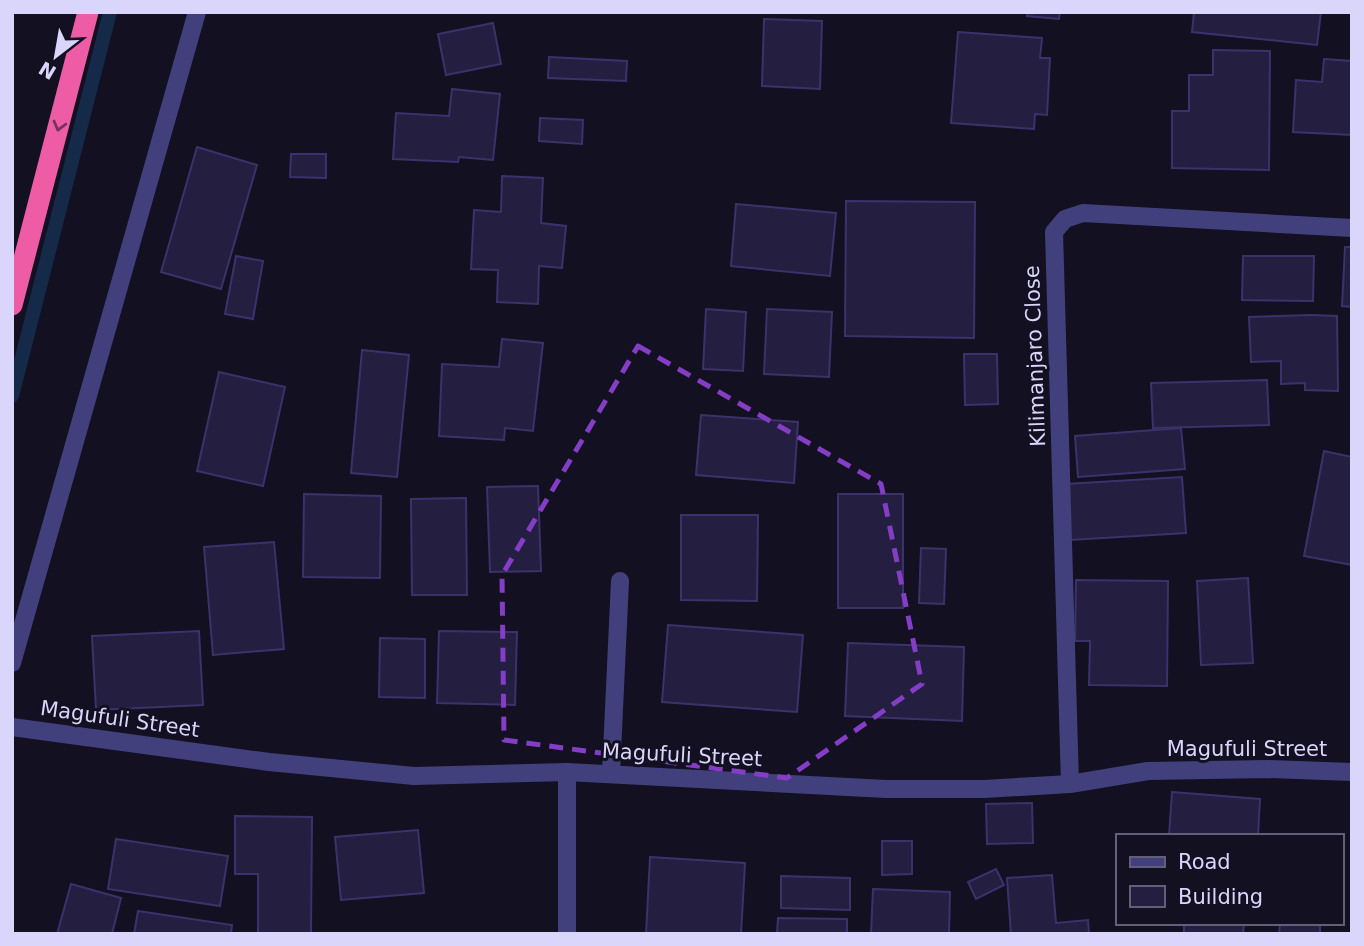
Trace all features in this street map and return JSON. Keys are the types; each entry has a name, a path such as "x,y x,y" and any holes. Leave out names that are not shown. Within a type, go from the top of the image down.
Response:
{"highway":[{"path":"12,305 88,12"}],"street":[{"path":"12,663 197,12"},
{"name":"Kilimanjaro Close","path":"1070,784 1054,232 1065,219 1083,213 1352,228"},
{"path":"611,773 620,580"},
{"name":"Magufuli Street","path":"12,727 268,762 414,776 568,772 886,789 984,789 1070,784 1148,771 1268,769 1352,772"},
{"path":"567,934 568,772"}],"highlighted area":[{"path":"638,346 881,484 922,684 787,778 504,740 502,575"}],"building":[{"path":"1028,12 1060,12 1059,19 1027,16"},
{"path":"1194,12 1321,12 1317,45 1192,32"},
{"path":"764,19 822,21 820,89 762,86"},
{"path":"493,23 501,64 446,75 438,34"},
{"path":"958,32 1042,38 1040,58 1050,58 1047,115 1035,114 1034,129 951,123"},
{"path":"1213,50 1270,51 1269,170 1172,168 1172,111 1189,111 1189,75 1213,75"},
{"path":"549,57 627,61 626,81 548,78"},
{"path":"1324,59 1352,61 1352,135 1293,132 1296,80 1322,82"},
{"path":"452,89 500,94 493,160 459,157 458,162 393,159 396,113 449,116"},
{"path":"540,118 583,120 582,144 539,141"},
{"path":"197,147 257,165 221,289 161,272"},
{"path":"291,154 326,154 326,178 290,177"},
{"path":"502,176 543,178 541,223 566,226 562,268 539,266 538,304 497,302 498,270 471,269 474,210 501,212"},
{"path":"846,201 975,202 974,338 845,336"},
{"path":"736,204 836,213 830,276 731,266"},
{"path":"1345,247 1352,247 1352,307 1342,306"},
{"path":"236,256 263,261 253,319 225,314"},
{"path":"1243,256 1314,256 1313,301 1242,300"},
{"path":"706,309 746,312 743,371 703,369"},
{"path":"767,309 832,312 829,377 764,374"},
{"path":"1337,316 1338,391 1305,390 1305,383 1281,384 1281,361 1251,362 1249,317"},
{"path":"502,339 543,343 533,431 505,428 504,440 439,436 442,364 499,367"},
{"path":"362,350 409,355 397,477 351,473"},
{"path":"964,354 997,354 998,404 965,405"},
{"path":"219,372 285,387 263,486 197,471"},
{"path":"1267,380 1269,425 1153,428 1151,383"},
{"path":"701,415 798,422 794,483 696,475"},
{"path":"1181,428 1185,469 1078,477 1075,436"},
{"path":"1324,451 1352,457 1352,565 1304,556"},
{"path":"1182,477 1186,533 1070,540 1066,484"},
{"path":"538,486 541,571 490,572 487,487"},
{"path":"304,494 381,496 380,578 303,577"},
{"path":"838,494 903,494 903,608 838,608"},
{"path":"466,498 467,595 412,595 411,499"},
{"path":"681,515 758,515 757,601 681,600"},
{"path":"274,542 284,649 213,655 204,547"},
{"path":"921,548 946,549 944,604 919,603"},
{"path":"1248,578 1253,663 1201,665 1197,581"},
{"path":"1076,580 1168,581 1167,686 1089,685 1090,641 1075,641"},
{"path":"668,625 803,635 797,712 662,702"},
{"path":"199,631 203,705 96,710 92,636"},
{"path":"439,631 517,632 515,705 437,703"},
{"path":"380,638 425,639 425,698 379,697"},
{"path":"848,643 964,647 962,721 845,716"},
{"path":"1172,792 1260,799 1258,834 1169,834"},
{"path":"1032,803 1033,843 987,844 986,804"},
{"path":"235,816 312,817 311,934 258,934 258,874 235,874"},
{"path":"418,830 424,893 341,900 335,837"},
{"path":"116,839 228,856 220,906 108,889"},
{"path":"882,841 912,841 912,874 882,875"},
{"path":"650,857 745,863 741,934 646,934"},
{"path":"996,869 1004,885 976,899 968,882"},
{"path":"1052,875 1056,923 1088,920 1089,934 1011,934 1007,878"},
{"path":"781,876 850,878 850,910 781,908"},
{"path":"71,884 121,898 112,934 57,934"},
{"path":"873,889 950,892 949,934 871,934"},
{"path":"138,911 232,925 231,934 134,934"},
{"path":"778,918 847,919 847,934 777,934"},
{"path":"1184,925 1244,925 1243,934 1184,933"},
{"path":"1280,925 1320,925 1320,934 1279,934"}],"waterway":[{"path":"12,396 110,12"}]}
